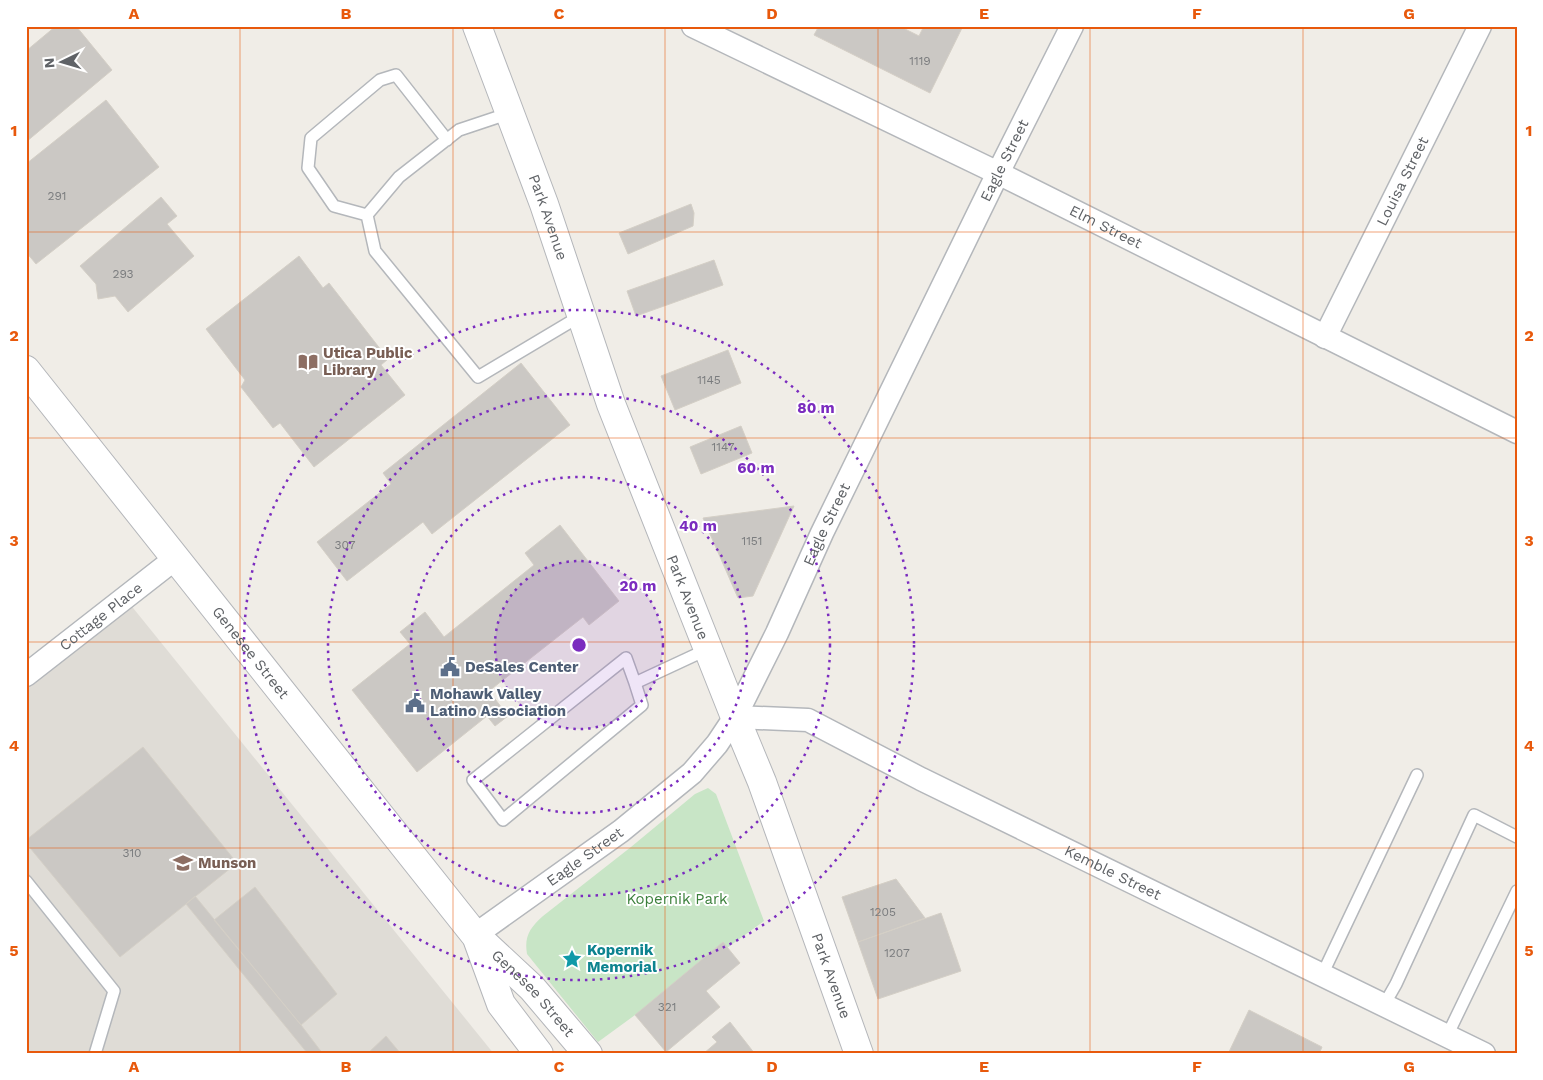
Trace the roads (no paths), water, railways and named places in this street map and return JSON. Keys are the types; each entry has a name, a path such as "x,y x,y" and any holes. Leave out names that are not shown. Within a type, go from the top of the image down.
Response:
{"street":[{"name":"Park Avenue","path":"477,26 544,204 612,404 762,782 859,1054"},
{"name":"Elm Street","path":"693,26 998,173 1517,432"},
{"name":"Eagle Street","path":"475,935 621,831 685,779 717,744 735,717 998,173 1072,26"},
{"name":"Louisa Street","path":"1325,337 1480,26"},
{"name":"Genesee Street","path":"26,370 475,935 532,988 588,1054"},
{"name":"Cottage Place","path":"26,675 176,558"},
{"name":"Kemble Street","path":"735,717 808,720 921,779 1384,1005 1456,1044 1484,1054"},
{"name":"Genesee Street","path":"475,935 501,1004 539,1054"}],"lane":[{"path":"366,215 334,206 308,168 311,138 380,80 396,75 447,140"},
{"path":"366,215 399,177 459,130 510,113"},
{"path":"366,215 375,252 478,377 582,315"},
{"path":"635,683 708,648"},
{"path":"626,658 635,683 642,705 503,820 472,780 626,658"},
{"path":"1322,975 1417,775"},
{"path":"1384,1005 1396,984 1474,815 1517,837"},
{"path":"26,881 114,991 95,1054"},
{"path":"1456,1044 1517,890"}],"place":[{"name":"Utica Public Library","path":"308,362"},
{"name":"DeSales Center","path":"450,667"},
{"name":"Mohawk Valley Latino Association","path":"415,703"},
{"name":"Munson","path":"183,863"},
{"name":"Kopernik Memorial","path":"572,959"}],"park label":[{"name":"Kopernik Park","path":"677,899"}]}
